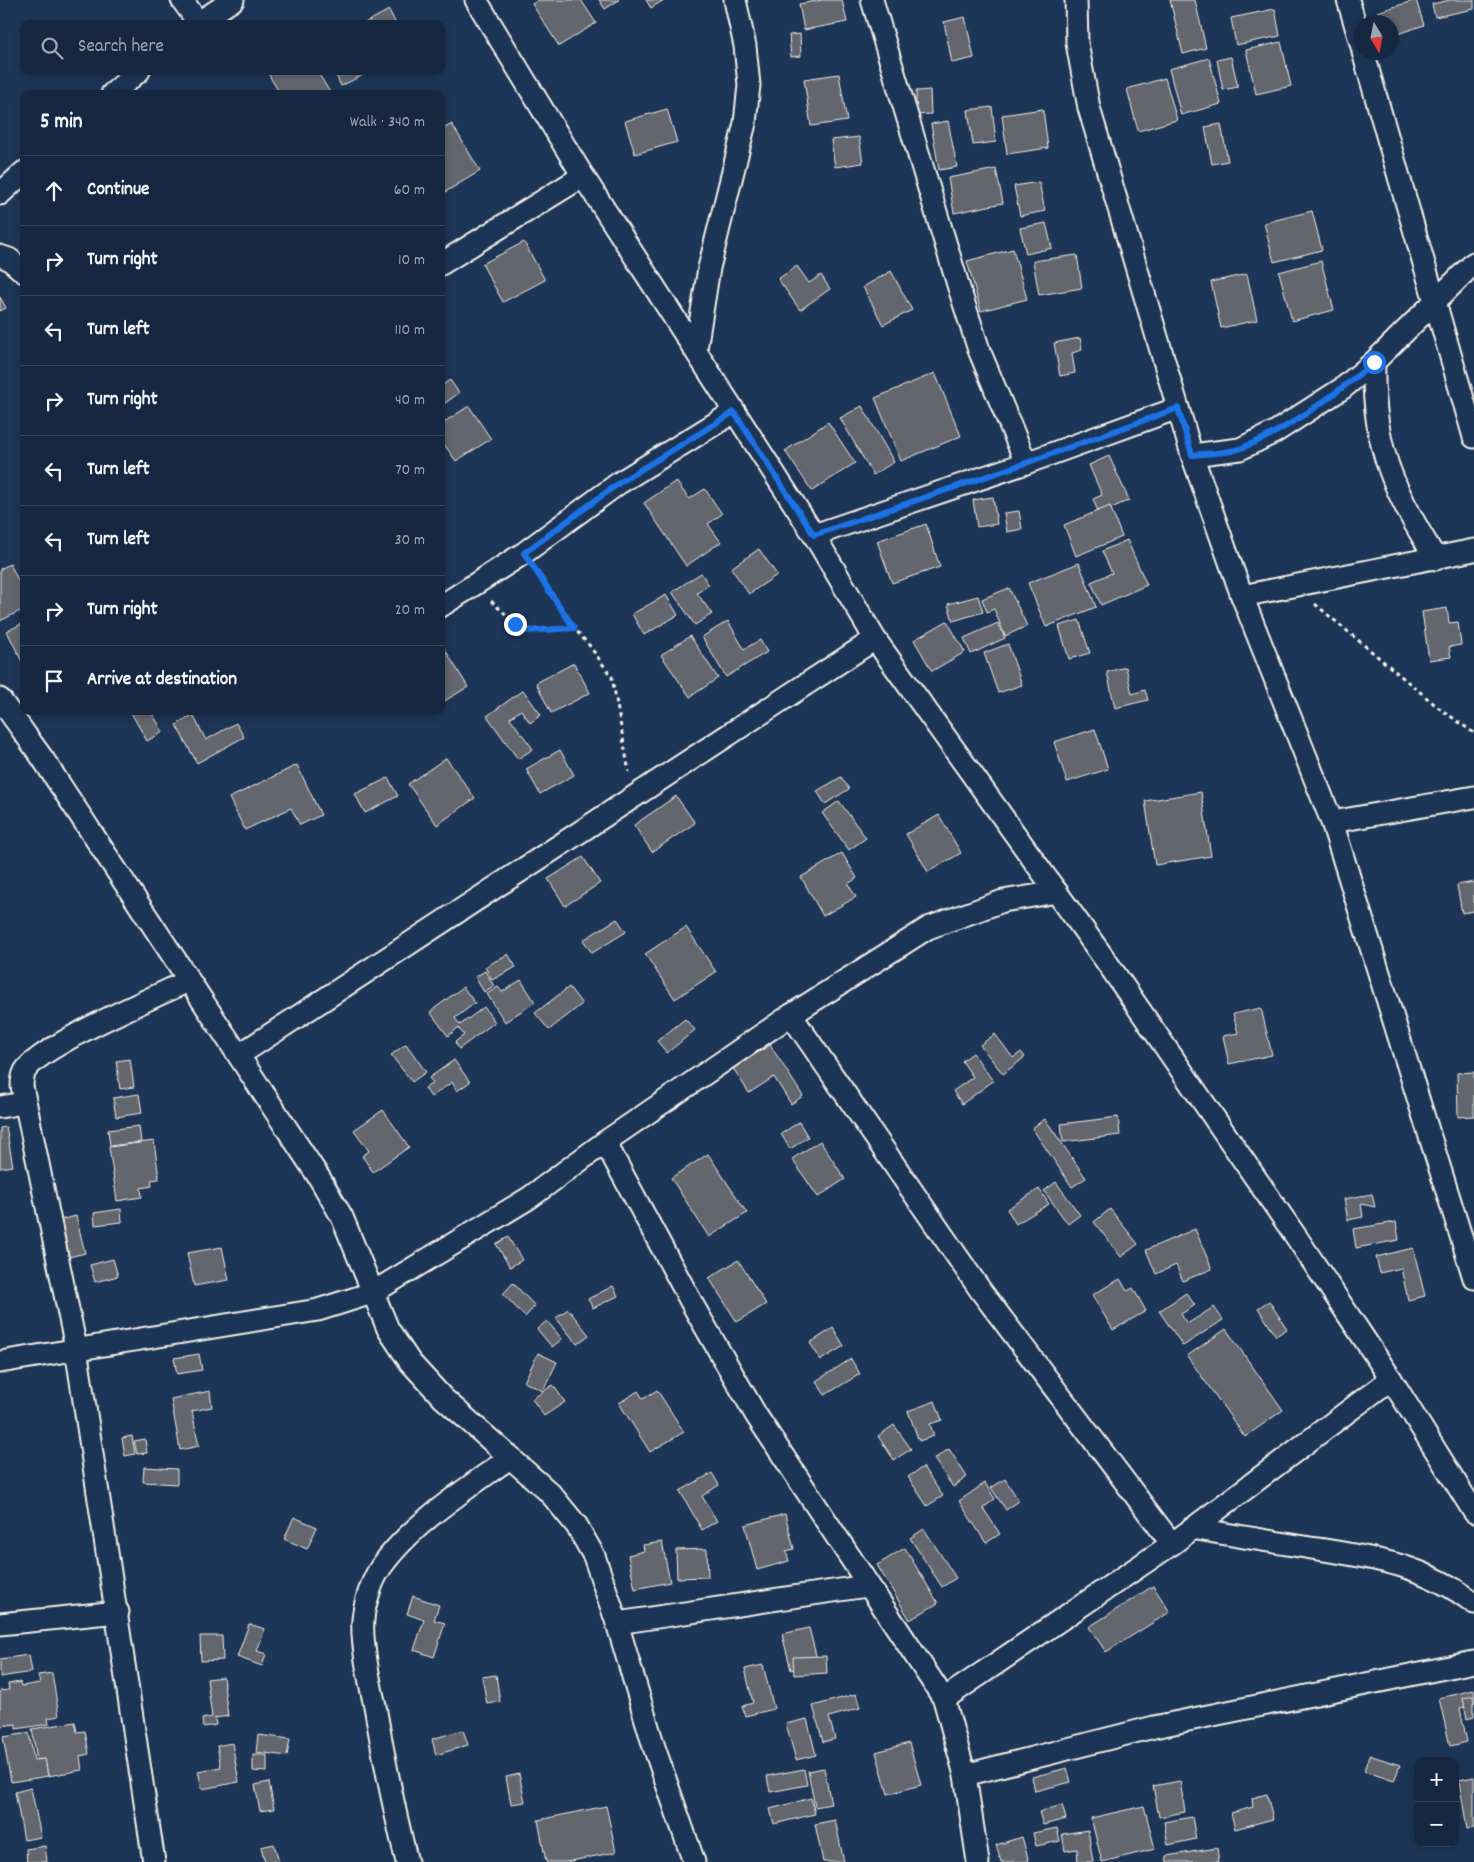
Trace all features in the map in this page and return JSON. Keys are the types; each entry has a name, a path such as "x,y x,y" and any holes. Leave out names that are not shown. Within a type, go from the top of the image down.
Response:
{"street":[{"path":"182,0 195,20"},
{"path":"202,20 233,0"},
{"path":"476,0 583,176 814,535 876,639 1057,892 1292,1230 1391,1379 1474,1512"},
{"path":"696,349 709,268 745,123 749,85 745,46 735,0"},
{"path":"872,0 979,350 1026,463"},
{"path":"1076,0 1077,43 1089,108 1192,455 1242,596 1332,822 1472,1268"},
{"path":"1348,0 1354,20"},
{"path":"1365,60 1474,436"},
{"path":"117,90 133,75"},
{"path":"0,194 20,176"},
{"path":"445,262 583,176"},
{"path":"0,256 9,259 20,269"},
{"path":"1192,455 1240,449 1275,432 1343,388 1374,362 1474,263"},
{"path":"1374,362 1373,392 1378,430 1385,461 1405,509 1436,559"},
{"path":"814,535 1026,463 1178,408"},
{"path":"445,603 524,553 619,483 734,412"},
{"path":"1242,596 1474,550"},
{"path":"239,1055 876,639"},
{"path":"0,699 43,759 320,1180 342,1217 388,1330 410,1362 443,1398 550,1494 577,1526 594,1556 617,1623 654,1747 694,1862"},
{"path":"1332,822 1474,797"},
{"path":"0,1362 298,1313 372,1293 529,1198 606,1142 791,1015 928,928 1003,901 1057,892"},
{"path":"154,1862 118,1612 76,1348 22,1086 24,1072 37,1058 188,980"},
{"path":"791,1015 981,1291 1172,1544"},
{"path":"0,1107 24,1103"},
{"path":"606,1142 694,1310 756,1416 867,1586 944,1699 965,1775 978,1862"},
{"path":"944,1699 1172,1544 1391,1379"},
{"path":"407,1862 395,1814 368,1673 362,1620 371,1590 381,1567 408,1536 454,1498 511,1457"},
{"path":"1192,1528 1378,1559 1408,1567 1458,1591 1474,1603"},
{"path":"617,1623 867,1586"},
{"path":"0,1624 118,1612"},
{"path":"965,1775 1154,1728 1474,1662"}],"path":[{"path":"524,553 574,628 612,677 626,761 635,795"},
{"path":"473,584 523,630 574,628"},
{"path":"1292,586 1439,708 1474,733"}],"building":[{"path":"539,0 581,0 596,23 559,46 532,4"},
{"path":"599,0 619,0 605,9"},
{"path":"646,0 664,0 651,8"},
{"path":"822,0 842,0 847,22 804,30 799,4"},
{"path":"1170,0 1195,0 1206,48 1183,54"},
{"path":"1416,0 1424,25 1399,34 1399,15 1378,15 1377,12"},
{"path":"1450,0 1474,0 1474,9 1435,17 1432,4"},
{"path":"1275,9 1280,36 1236,45 1231,18"},
{"path":"389,10 394,20 370,20"},
{"path":"965,17 974,58 952,63 944,22"},
{"path":"800,34 801,56 791,57 789,35"},
{"path":"1281,42 1291,86 1256,94 1246,50"},
{"path":"1231,57 1238,87 1223,90 1217,60"},
{"path":"1209,58 1221,104 1181,115 1169,69"},
{"path":"839,74 847,121 811,126 804,79"},
{"path":"269,75 319,75 329,90 278,90"},
{"path":"336,75 363,75 341,86"},
{"path":"1165,78 1177,120 1138,131 1127,89"},
{"path":"930,90 931,114 916,115 916,91"},
{"path":"992,107 996,142 973,145 968,110"},
{"path":"667,109 677,142 635,154 625,121"},
{"path":"1043,109 1048,148 1007,154 1002,115"},
{"path":"948,121 957,167 939,170 931,124"},
{"path":"452,124 480,171 445,192 445,128"},
{"path":"1221,124 1228,161 1212,164 1205,127"},
{"path":"859,137 863,163 835,167 831,140"},
{"path":"996,169 1003,203 954,213 948,178"},
{"path":"1039,182 1045,211 1020,216 1014,186"},
{"path":"1312,211 1322,250 1274,262 1264,223"},
{"path":"1046,223 1052,248 1026,254 1020,228"},
{"path":"524,242 545,280 503,302 482,264"},
{"path":"1013,249 1027,299 981,311 967,261"},
{"path":"1077,255 1082,288 1039,295 1033,261"},
{"path":"1321,261 1334,310 1292,321 1279,272"},
{"path":"797,266 809,283 821,275 830,289 800,310 778,279"},
{"path":"891,271 912,310 883,325 863,287"},
{"path":"1247,274 1257,320 1221,328 1211,282"},
{"path":"0,297 6,308 0,311"},
{"path":"1080,338 1082,350 1072,353 1075,373 1060,376 1054,343"},
{"path":"935,373 961,436 901,461 875,398"},
{"path":"450,380 459,393 445,403 445,383"},
{"path":"469,406 491,439 456,461 445,446 445,421"},
{"path":"862,406 894,462 873,475 840,418"},
{"path":"828,422 855,463 812,491 785,451"},
{"path":"1109,456 1129,500 1099,514 1093,499 1102,495 1089,465"},
{"path":"676,481 689,499 705,489 722,514 708,524 721,542 686,566 644,503"},
{"path":"993,497 997,524 977,527 973,500"},
{"path":"1110,506 1122,537 1076,556 1064,525"},
{"path":"1019,511 1022,529 1007,532 1004,513"},
{"path":"926,524 940,567 892,583 877,541"},
{"path":"1127,540 1147,585 1101,605 1091,582 1112,573 1102,551"},
{"path":"759,549 777,575 749,594 731,568"},
{"path":"1079,563 1096,607 1046,627 1028,583"},
{"path":"10,564 20,584 20,611 0,621 0,569"},
{"path":"701,573 709,585 697,593 712,614 695,625 672,592"},
{"path":"1009,588 1027,626 1005,636 994,609 987,612 982,599"},
{"path":"666,595 678,615 644,635 632,614"},
{"path":"978,596 983,612 953,621 948,604"},
{"path":"1447,608 1449,623 1458,622 1461,645 1449,647 1451,657 1429,660 1422,612"},
{"path":"1079,620 1090,653 1069,659 1059,626"},
{"path":"728,621 744,649 760,640 767,652 726,677 702,637"},
{"path":"947,621 965,652 932,671 914,640"},
{"path":"998,623 1005,638 971,654 964,638"},
{"path":"20,625 20,658 7,631"},
{"path":"690,636 718,678 690,697 661,655"},
{"path":"1008,644 1022,685 998,693 984,653"},
{"path":"445,650 468,687 445,701"},
{"path":"574,663 590,693 551,713 536,683"},
{"path":"1126,667 1132,694 1145,690 1148,700 1115,708 1107,672"},
{"path":"523,690 541,715 530,723 521,710 510,718 533,749 518,759 487,716"},
{"path":"132,715 153,715 163,732 147,741"},
{"path":"193,715 206,740 236,723 244,737 197,763 176,725"},
{"path":"1095,729 1108,769 1067,782 1054,742"},
{"path":"560,750 574,775 540,794 526,769"},
{"path":"446,758 475,798 437,825 408,784"},
{"path":"297,765 321,815 300,825 291,808 245,830 229,798"},
{"path":"841,777 849,789 825,804 817,791"},
{"path":"388,778 398,796 365,813 355,794"},
{"path":"1201,792 1211,856 1155,865 1145,801"},
{"path":"676,796 695,823 652,852 634,825"},
{"path":"839,801 866,838 849,850 822,813"},
{"path":"939,815 961,853 928,872 906,834"},
{"path":"842,853 857,878 848,884 856,897 823,916 801,877"},
{"path":"583,857 600,883 565,906 548,879"},
{"path":"1474,882 1474,911 1462,913 1457,885"},
{"path":"617,919 626,932 592,953 583,940"},
{"path":"686,927 716,972 675,999 645,954"},
{"path":"508,954 516,967 492,980 485,967"},
{"path":"485,971 494,986 484,992 475,977"},
{"path":"521,980 535,1002 505,1022 487,994 498,987 502,992"},
{"path":"463,987 475,1003 455,1018 460,1025 484,1007 495,1022 459,1049 455,1042 464,1035 458,1028 448,1036 430,1012"},
{"path":"569,987 582,1004 549,1030 535,1013"},
{"path":"1261,1008 1272,1055 1229,1064 1223,1036 1238,1033 1233,1014"},
{"path":"685,1019 695,1030 667,1053 657,1041"},
{"path":"995,1034 1013,1058 1021,1052 1025,1057 1003,1074 980,1045"},
{"path":"406,1044 426,1072 412,1082 391,1055"},
{"path":"770,1045 803,1096 791,1104 774,1077 749,1093 733,1068"},
{"path":"973,1053 993,1081 962,1104 953,1091 973,1077 962,1061"},
{"path":"130,1059 134,1087 120,1089 116,1061"},
{"path":"454,1060 470,1082 457,1091 452,1082 431,1097 425,1088 433,1083 429,1078"},
{"path":"1474,1072 1474,1116 1458,1117 1457,1073"},
{"path":"139,1094 142,1113 116,1117 113,1098"},
{"path":"383,1110 409,1147 373,1172 362,1156 369,1151 354,1130"},
{"path":"1118,1117 1120,1135 1063,1142 1061,1124"},
{"path":"1045,1119 1086,1178 1072,1187 1032,1128"},
{"path":"799,1122 808,1137 790,1149 781,1134"},
{"path":"139,1126 141,1142 110,1146 108,1130"},
{"path":"6,1127 13,1166 0,1168 0,1128"},
{"path":"154,1141 159,1179 151,1180 152,1186 141,1188 142,1197 117,1201 109,1147"},
{"path":"820,1141 845,1179 818,1197 792,1159"},
{"path":"708,1154 747,1213 709,1237 671,1178"},
{"path":"1056,1182 1080,1215 1068,1224 1044,1191"},
{"path":"1039,1189 1049,1204 1016,1224 1007,1209"},
{"path":"1372,1194 1375,1207 1361,1204 1363,1217 1348,1220 1344,1199"},
{"path":"121,1209 122,1222 95,1225 94,1213"},
{"path":"1110,1209 1138,1244 1121,1257 1094,1222"},
{"path":"76,1216 85,1253 69,1257 60,1220"},
{"path":"1396,1222 1399,1240 1356,1248 1353,1229"},
{"path":"1195,1229 1212,1269 1183,1281 1176,1265 1156,1274 1146,1250"},
{"path":"508,1237 522,1260 510,1267 496,1244"},
{"path":"222,1247 229,1280 194,1286 187,1253"},
{"path":"1413,1248 1425,1296 1408,1300 1401,1268 1380,1273 1376,1257"},
{"path":"113,1259 118,1276 95,1282 90,1265"},
{"path":"738,1260 766,1304 737,1322 709,1278"},
{"path":"1120,1279 1127,1291 1133,1288 1146,1311 1113,1330 1092,1295"},
{"path":"513,1283 535,1306 525,1317 503,1294"},
{"path":"613,1286 618,1296 593,1308 588,1299"},
{"path":"1186,1293 1195,1305 1181,1314 1187,1324 1214,1307 1223,1320 1183,1346 1159,1311"},
{"path":"1269,1301 1287,1329 1276,1336 1258,1308"},
{"path":"568,1309 589,1335 577,1344 556,1318"},
{"path":"547,1321 562,1339 552,1347 537,1329"},
{"path":"833,1328 844,1346 821,1360 810,1343"},
{"path":"1226,1329 1283,1410 1245,1437 1187,1356"},
{"path":"538,1353 557,1362 543,1391 524,1382"},
{"path":"199,1354 202,1370 177,1374 174,1358"},
{"path":"851,1359 860,1374 825,1395 816,1381"},
{"path":"553,1385 565,1402 544,1416 532,1399"},
{"path":"657,1390 684,1432 650,1452 619,1403 638,1391 643,1399"},
{"path":"210,1391 212,1407 192,1411 199,1446 180,1450 171,1399"},
{"path":"935,1401 942,1420 930,1424 934,1436 919,1441 908,1411"},
{"path":"894,1425 911,1449 894,1460 878,1436"},
{"path":"132,1436 135,1454 125,1456 122,1438"},
{"path":"145,1439 147,1453 137,1454 134,1441"},
{"path":"949,1449 967,1477 953,1487 934,1459"},
{"path":"144,1467 177,1469 177,1484 143,1482"},
{"path":"923,1467 943,1496 927,1506 908,1477"},
{"path":"712,1473 719,1485 702,1496 717,1521 702,1530 680,1491"},
{"path":"1005,1479 1019,1501 1006,1510 991,1488"},
{"path":"985,1483 995,1499 983,1508 1000,1534 986,1543 959,1501"},
{"path":"785,1514 794,1549 786,1551 789,1561 757,1570 745,1525"},
{"path":"294,1517 317,1527 307,1549 284,1539"},
{"path":"924,1529 956,1578 942,1587 910,1538"},
{"path":"662,1542 670,1582 635,1589 628,1555 644,1551 643,1545"},
{"path":"905,1548 938,1603 910,1620 877,1565"},
{"path":"707,1549 708,1577 677,1578 676,1550"},
{"path":"1153,1586 1170,1612 1106,1652 1089,1627"},
{"path":"413,1596 439,1605 434,1620 445,1623 434,1657 414,1650 424,1620 407,1614"},
{"path":"249,1624 265,1629 257,1651 266,1654 262,1666 237,1657"},
{"path":"809,1628 818,1663 791,1670 782,1634"},
{"path":"200,1636 222,1636 223,1660 201,1661"},
{"path":"29,1655 32,1672 0,1677 0,1659"},
{"path":"826,1656 827,1673 794,1675 793,1657"},
{"path":"763,1665 774,1709 745,1716 742,1706 753,1703 745,1669"},
{"path":"52,1673 59,1716 48,1718 49,1724 16,1729 16,1724 0,1726 0,1691 9,1690 8,1684 20,1682 21,1686 40,1683 38,1675"},
{"path":"496,1675 500,1702 487,1704 482,1677"},
{"path":"223,1677 228,1716 215,1718 216,1725 203,1727 202,1719 212,1717 207,1679"},
{"path":"1474,1690 1474,1705 1460,1708 1467,1742 1450,1746 1439,1698"},
{"path":"856,1694 860,1708 829,1717 835,1739 823,1742 813,1706"},
{"path":"1474,1696 1474,1717 1467,1719 1463,1698"},
{"path":"807,1719 816,1755 796,1760 786,1724"},
{"path":"75,1722 77,1732 85,1731 89,1754 80,1756 82,1770 48,1776 45,1759 37,1760 32,1729"},
{"path":"463,1730 468,1745 436,1755 432,1739"},
{"path":"29,1733 34,1760 45,1759 48,1776 11,1782 3,1737"},
{"path":"258,1735 290,1739 287,1756 256,1752"},
{"path":"232,1743 239,1782 202,1789 198,1771 221,1767 217,1746"},
{"path":"909,1743 921,1785 888,1794 876,1752"},
{"path":"253,1755 267,1755 267,1772 253,1771"},
{"path":"1369,1755 1400,1765 1394,1781 1364,1771"},
{"path":"824,1768 831,1804 815,1807 808,1771"},
{"path":"1067,1768 1071,1782 1035,1791 1032,1777"},
{"path":"804,1769 807,1785 770,1792 767,1776"},
{"path":"519,1774 525,1802 511,1804 506,1777"},
{"path":"1474,1777 1474,1828 1467,1829 1459,1780"},
{"path":"1180,1781 1185,1812 1159,1817 1153,1786"},
{"path":"269,1782 274,1809 260,1811 255,1785"},
{"path":"31,1788 41,1837 24,1840 15,1792"},
{"path":"1267,1794 1273,1819 1235,1829 1231,1813 1253,1807 1252,1798"},
{"path":"811,1798 815,1814 774,1824 770,1809"},
{"path":"1062,1805 1066,1819 1043,1825 1039,1812"},
{"path":"606,1806 616,1852 566,1862 546,1862 538,1820"},
{"path":"1144,1806 1155,1849 1102,1862 1091,1818"},
{"path":"1192,1817 1196,1839 1168,1845 1164,1822"},
{"path":"835,1820 844,1862 823,1862 815,1824"},
{"path":"1057,1828 1060,1841 1036,1846 1033,1833"},
{"path":"1088,1830 1093,1862 1078,1862 1077,1849 1065,1851 1062,1834"},
{"path":"1022,1837 1029,1862 1001,1862 996,1845"},
{"path":"274,1844 279,1862 265,1862 261,1847"},
{"path":"45,1846 47,1862 27,1862 26,1849"},
{"path":"1217,1848 1219,1862 1167,1862 1166,1856"}],"route":[{"path":"515,624 523,630 531,632 554,628 574,628 524,553 566,520 619,483 734,412 814,535 1026,463 1178,408 1192,455 1240,449 1275,432 1307,412 1343,388 1374,362"}]}
